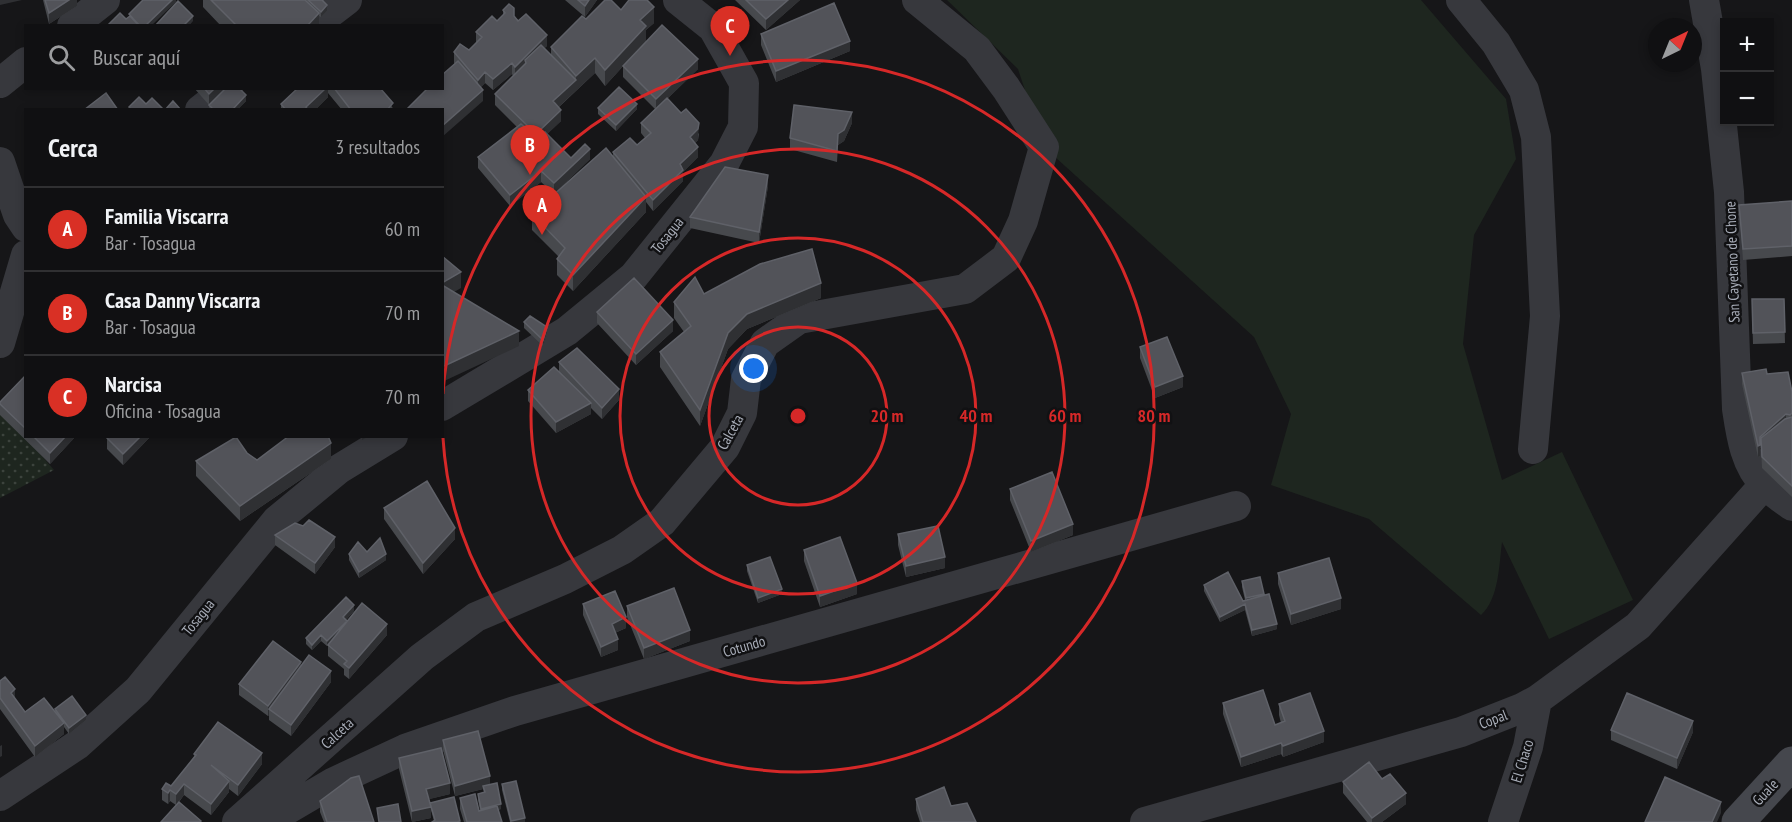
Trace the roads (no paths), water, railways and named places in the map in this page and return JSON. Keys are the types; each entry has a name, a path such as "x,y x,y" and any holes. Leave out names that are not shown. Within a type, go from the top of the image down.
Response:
{"street":[{"path":"75,24 105,0"},
{"path":"316,24 347,0"},
{"name":"Tosagua","path":"444,405 567,331 633,276 724,164 743,127 744,83 713,28 678,0"},
{"name":"Calceta","path":"237,822 422,657 476,617 622,550 662,522 725,447 742,413 746,379 765,343 799,319 965,289 1006,258 1023,221 1044,147 1006,88 977,50 917,0"},
{"path":"1461,0 1496,43 1524,90 1536,137 1545,316 1533,448"},
{"name":"San Cayetano de Chone","path":"1704,0 1716,69 1729,192 1737,409 1741,440 1751,464 1764,484 1792,506"},
{"path":"0,82 24,64"},
{"path":"203,108 225,90"},
{"path":"0,162 18,215 24,224"},
{"path":"0,343 24,262"},
{"name":"Tosagua","path":"0,796 77,745 138,690 277,520 339,469 390,438"},
{"name":"Copal","path":"1145,822 1461,732 1537,700 1638,626 1764,484"},
{"name":"Cotundo","path":"266,822 334,782 405,749 515,711 1236,506"},
{"name":"El Chaco","path":"1503,822 1527,747 1537,700"},
{"name":"Guale","path":"1738,822 1792,763"}],"place":[{"name":"Narcisa","path":"730,56"},
{"name":"Casa Danny Viscarra","path":"530,175"},
{"name":"Familia Viscarra","path":"542,235"}]}
